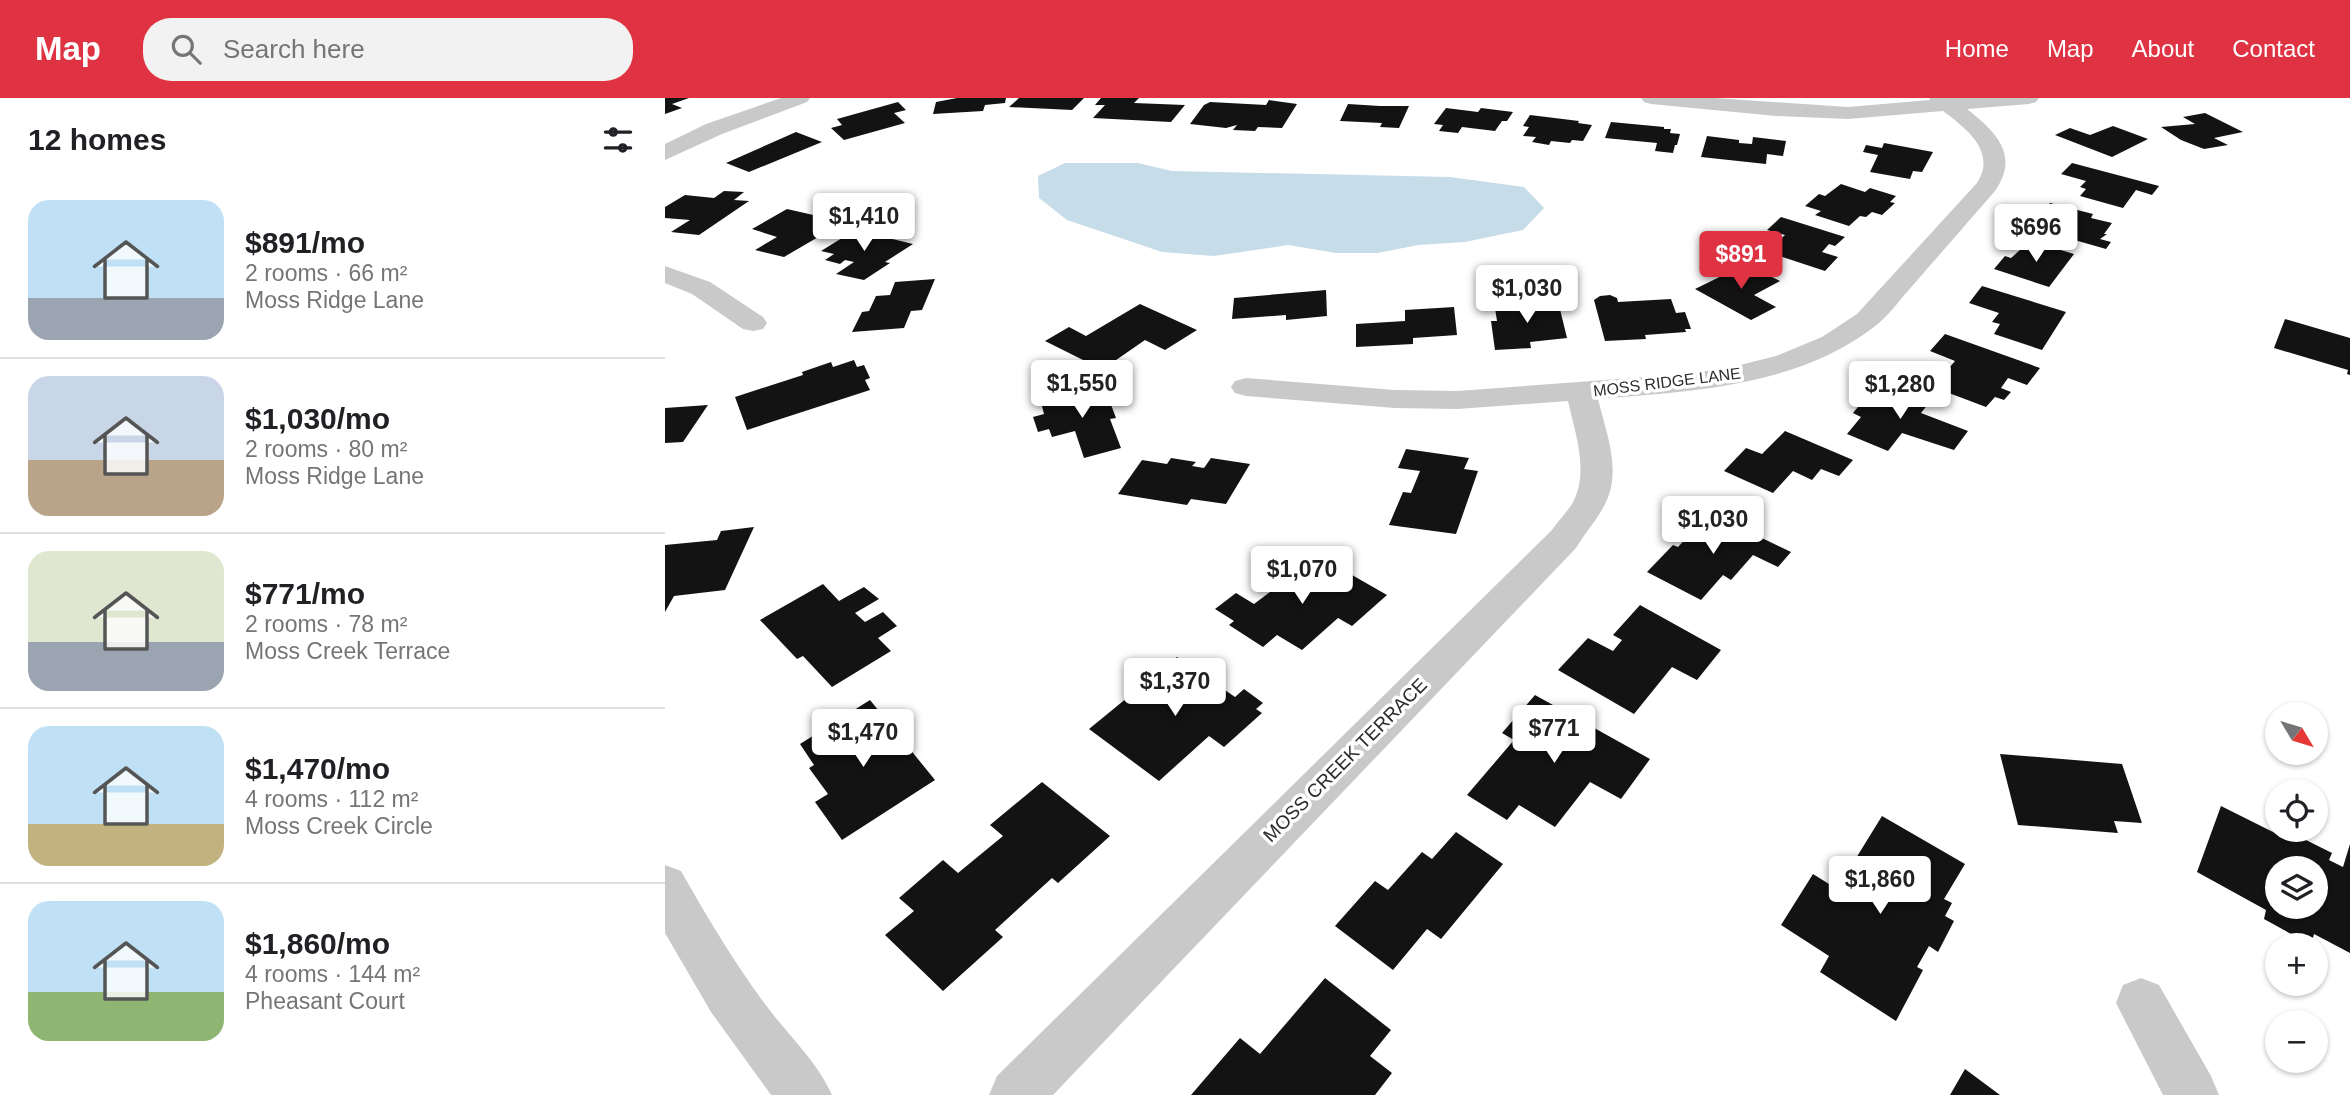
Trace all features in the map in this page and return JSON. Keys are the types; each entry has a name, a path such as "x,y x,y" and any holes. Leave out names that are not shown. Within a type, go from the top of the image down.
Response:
{"street":[{"path":"665,153 725,124 800,98"},
{"path":"1651,98 1783,111 1869,112 1944,102 2029,98"},
{"name":"MOSS RIDGE LANE","path":"1247,387 1426,400 1581,391 1733,376 1786,362 1832,343 1867,320 1987,186 1995,171 1996,160 1987,140 1944,102"},
{"path":"665,274 701,288 753,323"},
{"name":"MOSS CREEK TERRACE","path":"1016,1095 1564,539 1589,502 1596,483 1596,455 1581,391"},
{"path":"665,886 701,953 744,1018 805,1095"},
{"path":"2141,1003 2192,1095"}],"water":[{"path":"1065,163 1138,163 1172,171 1450,177 1524,187 1544,208 1523,230 1465,242 1418,245 1378,253 1336,253 1288,245 1214,256 1162,252 1067,220 1039,198 1038,176"}],"building":[{"path":"665,98 689,98 672,104 682,108 665,114"},
{"path":"957,98 1006,98 1005,103 985,105 983,111 933,114 936,102"},
{"path":"1019,98 1084,98 1072,110 1009,107"},
{"path":"1101,98 1139,98 1134,103 1185,105 1171,122 1093,118 1105,105 1095,105"},
{"path":"1269,100 1297,104 1282,128 1258,127 1255,131 1233,130 1237,125 1226,128 1190,124 1204,105 1210,102 1266,105"},
{"path":"898,102 906,110 894,113 905,123 844,140 831,128 842,125 837,119"},
{"path":"1348,104 1409,106 1399,128 1380,127 1382,123 1340,121"},
{"path":"1446,108 1513,112 1495,131 1462,127 1458,133 1439,131 1443,125 1434,124"},
{"path":"2205,113 2243,132 2214,138 2228,145 2204,149 2181,140 2161,127 2195,124 2183,117"},
{"path":"1530,115 1592,125 1583,141 1551,141 1549,145 1532,142 1536,137 1523,136 1529,127 1523,126"},
{"path":"1611,122 1664,127 1671,129 1670,133 1680,134 1673,153 1655,151 1657,143 1605,138"},
{"path":"2113,126 2148,139 2112,157 2055,135 2070,128 2090,135"},
{"path":"796,132 822,142 749,172 726,163"},
{"path":"1707,136 1752,144 1753,137 1786,141 1783,156 1767,154 1766,164 1701,157"},
{"path":"1884,143 1933,152 1922,172 1913,171 1910,179 1870,172 1878,155 1863,152 1866,145 1882,148"},
{"path":"2072,163 2159,186 2152,195 2136,190 2123,208 2080,196 2086,189 2080,187 2086,181 2061,174"},
{"path":"1841,184 1865,192 1870,188 1896,196 1890,202 1895,203 1882,215 1872,212 1866,217 1860,216 1849,226 1815,215 1821,211 1805,206 1819,194 1825,196"},
{"path":"724,191 744,192 734,200 749,201 699,235 671,232 690,220 665,218 665,207 685,195 714,198"},
{"path":"2050,203 2093,214 2091,218 2112,223 2104,234 2107,234 2100,239 2111,242 2106,249 2043,231 2050,220 2055,222 2058,218 2042,213"},
{"path":"787,209 844,222 784,257 755,250 777,237 752,229"},
{"path":"1781,217 1845,237 1835,246 1829,244 1822,252 1838,257 1825,271 1767,252 1785,235 1767,230"},
{"path":"855,230 913,244 864,280 836,274 854,262 845,260 840,264 825,260 834,254 821,251"},
{"path":"2030,241 2074,254 2049,287 1994,269 2005,256 2011,258"},
{"path":"1746,264 1780,281 1754,295 1776,307 1751,320 1695,289"},
{"path":"935,279 922,310 911,311 904,328 852,332 862,312 869,311 876,296 890,295 895,282"},
{"path":"1982,286 2066,312 2042,350 1994,334 2000,324 1992,322 1999,313 1969,303"},
{"path":"1326,290 1327,316 1286,320 1286,315 1232,319 1234,298"},
{"path":"1610,295 1617,298 1618,302 1671,299 1676,313 1685,312 1691,329 1685,329 1686,332 1645,335 1646,339 1605,341 1594,300"},
{"path":"1558,301 1567,338 1530,342 1531,348 1495,350 1491,321 1497,321 1495,308"},
{"path":"1140,304 1197,330 1165,350 1145,340 1106,367 1092,360 1087,362 1045,341 1069,327 1086,336"},
{"path":"1454,307 1457,335 1413,338 1413,344 1356,347 1356,324 1405,321 1405,310"},
{"path":"2285,319 2350,338 2350,375 2347,374 2348,370 2274,348"},
{"path":"1945,334 2040,368 2027,385 2008,378 2001,388 2011,392 2004,400 1995,397 1986,407 1933,387 1955,361 1930,351"},
{"path":"854,360 857,367 864,365 870,378 865,380 870,390 747,430 735,397 803,375 802,372 831,362 833,367"},
{"path":"1876,385 1928,404 1921,413 1968,431 1954,450 1902,433 1888,451 1847,434 1861,417 1853,413"},
{"path":"1104,386 1116,418 1110,419 1121,448 1084,458 1075,431 1052,437 1049,429 1038,432 1033,417 1044,414 1041,402"},
{"path":"708,405 683,442 665,443 665,408"},
{"path":"1785,431 1853,460 1839,476 1821,469 1812,480 1793,471 1773,493 1724,471 1746,448 1762,454"},
{"path":"1406,449 1469,458 1464,469 1478,471 1456,534 1389,525 1403,492 1411,493 1420,471 1398,468"},
{"path":"1171,458 1196,462 1192,466 1204,468 1211,458 1250,464 1226,504 1191,499 1187,505 1118,494 1142,460 1167,464"},
{"path":"1710,513 1791,552 1778,567 1753,555 1731,580 1723,575 1701,600 1647,572 1673,545 1678,547"},
{"path":"754,527 725,590 674,596 665,612 665,545 717,540 721,531"},
{"path":"1331,563 1387,595 1352,626 1338,618 1302,650 1277,635 1263,647 1229,625 1234,621 1215,609 1236,593 1254,604 1274,589 1262,582 1279,568 1296,578 1311,566 1322,572"},
{"path":"823,584 839,601 864,587 879,599 855,613 865,622 883,612 897,626 878,638 891,651 832,687 803,656 797,659 760,620"},
{"path":"1640,605 1721,650 1697,680 1672,667 1634,714 1558,670 1588,638 1613,651 1622,640 1613,635"},
{"path":"1177,657 1235,697 1244,689 1263,703 1256,709 1262,713 1224,747 1209,736 1159,781 1089,729"},
{"path":"1535,695 1650,759 1621,799 1590,782 1555,827 1519,805 1507,820 1467,795 1514,740 1502,733"},
{"path":"870,700 935,780 842,840 815,802 828,794 809,768 814,765 800,744"},
{"path":"2000,754 2122,764 2142,823 2114,821 2118,833 2018,825"},
{"path":"1042,782 1110,836 1058,883 1052,878 995,930 1003,937 943,991 885,935 914,911 899,898 943,860 958,873 1003,836 990,825"},
{"path":"2221,806 2265,828 2265,842 2310,842 2332,853 2329,860 2343,867 2350,844 2350,953 2328,941 2328,933 2289,933 2264,919 2265,914 2265,919 2328,919 2328,856 2265,856 2265,909 2197,872"},
{"path":"1882,816 1965,864 1944,899 1952,903 1945,916 1954,921 1938,952 1929,946 1917,967 1923,970 1896,1021 1820,972 1829,956 1781,925 1813,874 1837,889"},
{"path":"1456,832 1503,864 1441,939 1427,929 1393,970 1335,926 1375,881 1388,890 1422,852 1432,859"},
{"path":"1325,978 1391,1030 1370,1056 1392,1073 1375,1095 1191,1095 1240,1038 1260,1054"},
{"path":"1965,1069 2000,1095 1950,1095"}]}
